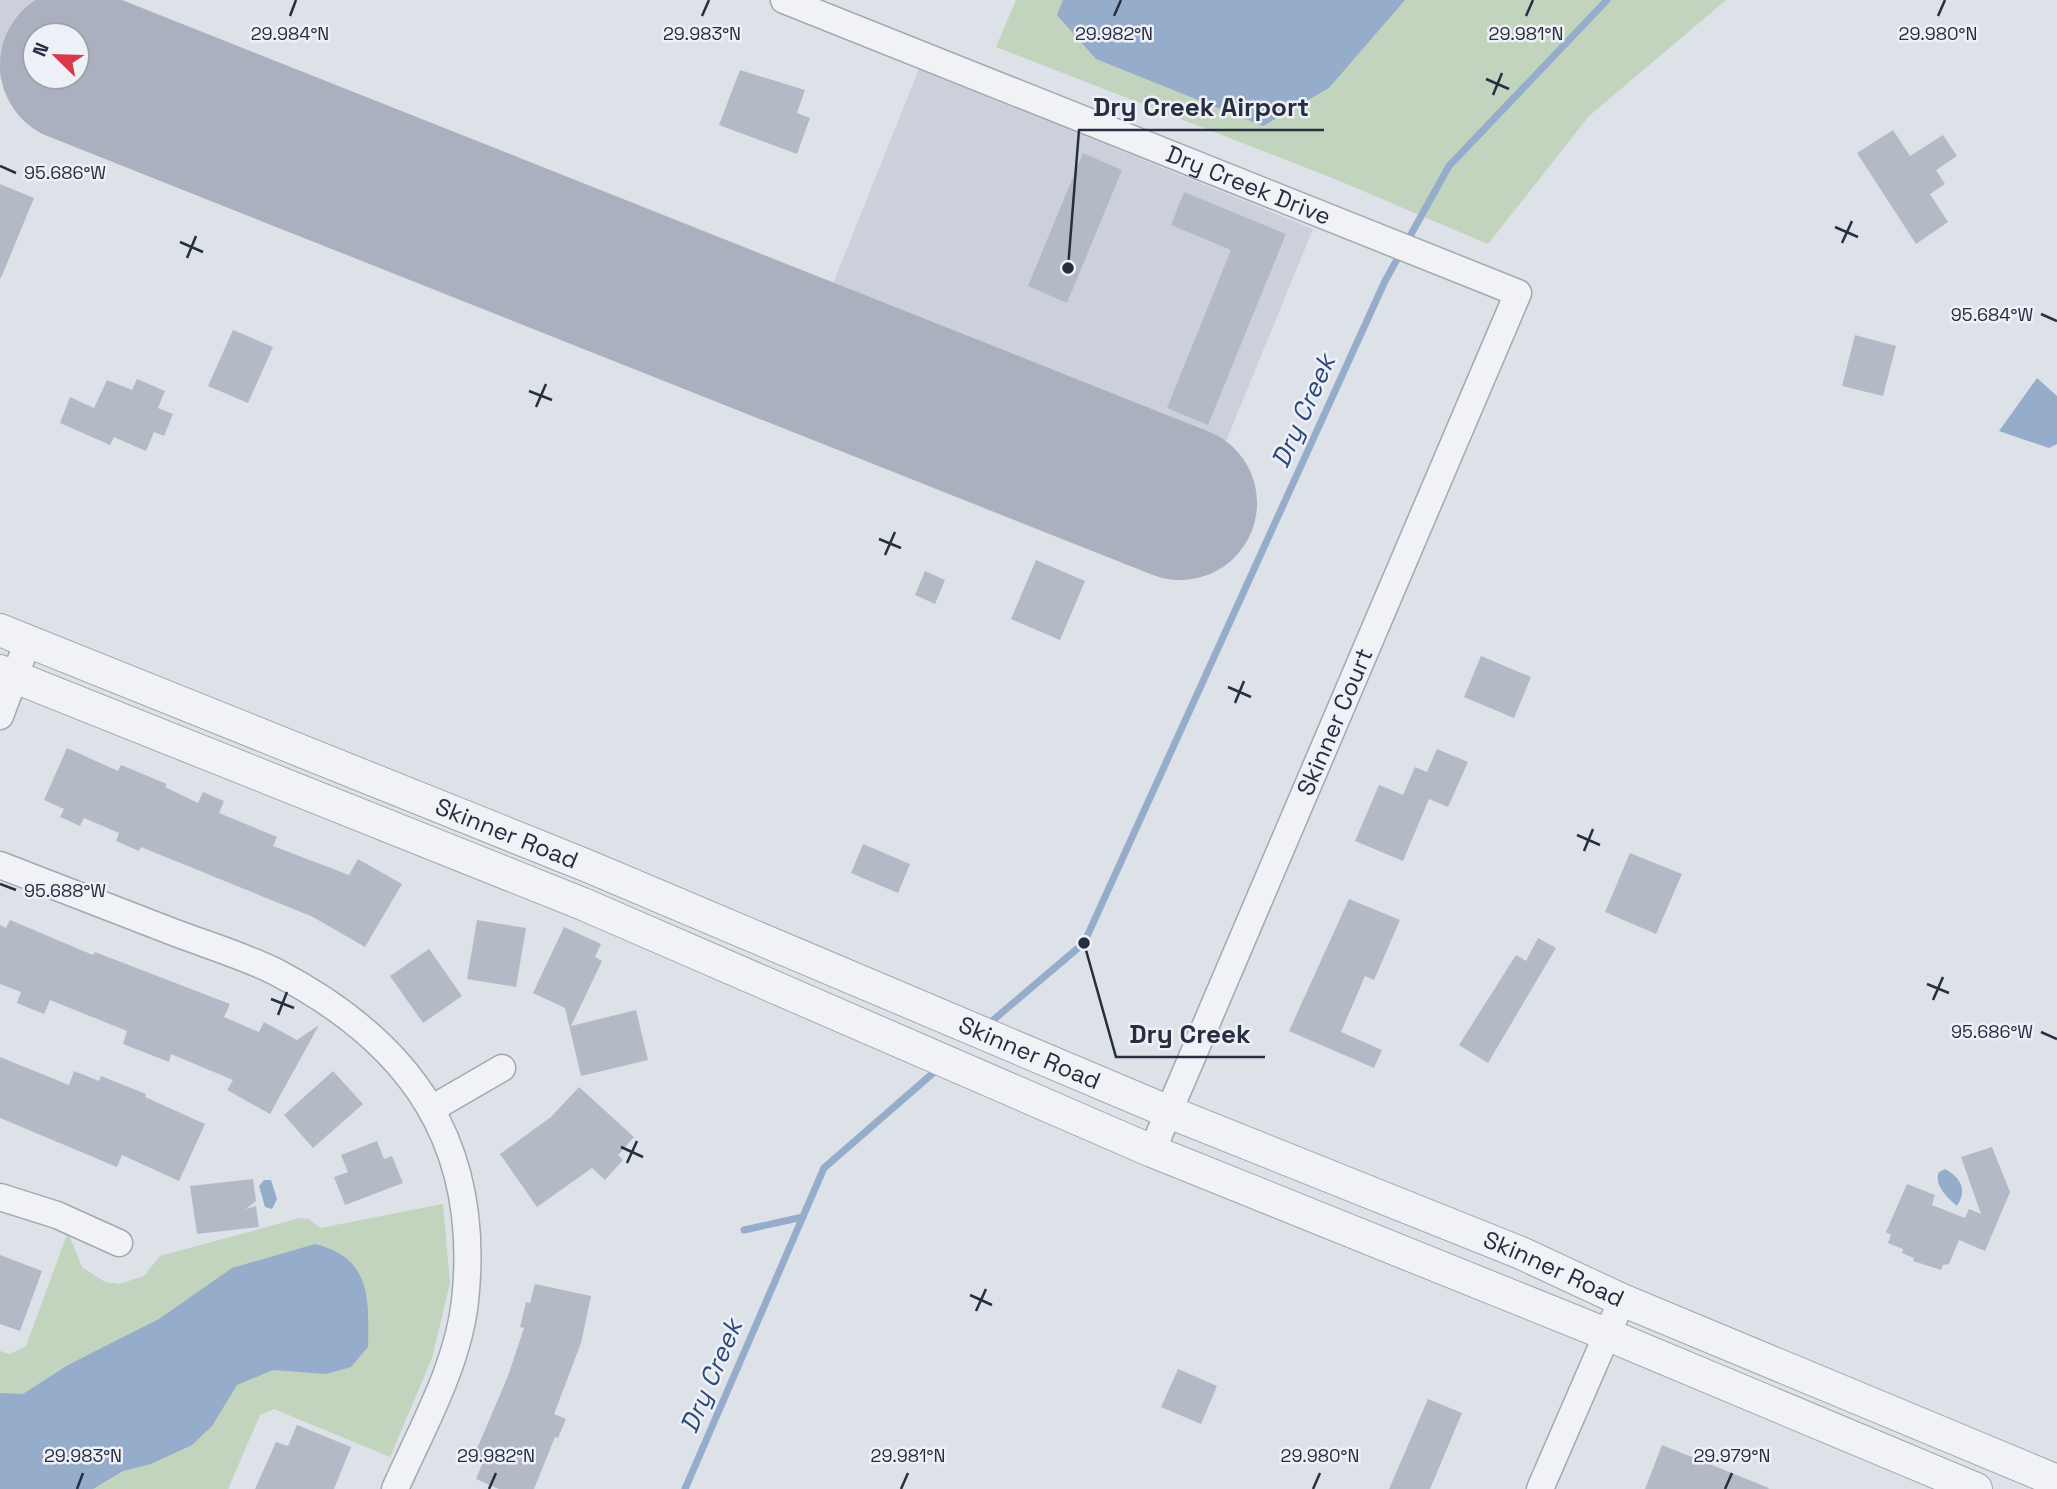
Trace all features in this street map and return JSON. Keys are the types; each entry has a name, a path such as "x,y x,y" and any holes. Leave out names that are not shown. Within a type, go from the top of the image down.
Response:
{"street":[{"name":"Dry Creek Drive","path":"784,0 1518,293"},
{"name":"Skinner Court","path":"1152,1151 1518,293"},
{"name":"Skinner Road","path":"14,636 590,867 953,1022 1521,1253 1622,1300 2057,1480"},
{"path":"0,716 14,636"},
{"name":"Skinner Road","path":"8,674 583,904 1152,1151 1606,1334 1976,1489"},
{"path":"0,865 275,972 363,1027 395,1060 433,1108 451,1153 466,1219 465,1302 445,1372 395,1489"},
{"path":"433,1108 502,1068"},
{"path":"0,1197 57,1215 119,1243"},
{"path":"1541,1489 1622,1300"}],"shaded area":[{"path":"0,0 46,0 824,306 919,69 1313,229 1181,551 30,91 91,91 91,21 21,21 21,87 0,79"}],"green space":[{"path":"1016,0 1726,0 1589,116 1488,244 1330,177 996,47"},
{"path":"443,1204 450,1283 432,1358 390,1457 274,1409 260,1415 228,1489 0,1489 0,1351 10,1354 26,1346 68,1232 82,1267 105,1282 119,1284 144,1276 160,1256 300,1218 309,1219 320,1228"}],"water":[{"path":"1063,0 1405,0 1329,88 1263,126 1096,59 1057,15"},
{"path":"2037,378 2057,396 2057,444 2049,448 1999,431"},
{"path":"1945,1169 1961,1184 1962,1194 1957,1206 1942,1191 1938,1182 1939,1172"},
{"path":"264,1180 271,1180 277,1199 272,1209 265,1207 259,1186"},
{"path":"315,1244 333,1250 347,1259 363,1282 368,1312 368,1347 351,1367 326,1374 273,1370 237,1385 212,1426 192,1445 151,1464 123,1471 93,1489 0,1489 0,1393 23,1394 68,1365 159,1319 232,1268"}],"building":[{"path":"740,70 805,90 797,113 810,118 797,154 719,125"},
{"path":"1893,130 1910,156 1943,135 1957,156 1936,170 1945,184 1930,194 1948,222 1916,244 1857,153"},
{"path":"1083,153 1122,170 1067,303 1028,286"},
{"path":"0,184 34,198 1,278 0,278"},
{"path":"1184,192 1286,234 1208,425 1167,408 1231,250 1171,225"},
{"path":"233,330 273,347 248,403 208,386"},
{"path":"1855,335 1896,346 1883,396 1842,386"},
{"path":"137,379 165,391 158,408 173,414 164,436 154,432 146,451 114,437 110,445 60,423 70,397 94,408 107,380 132,390"},
{"path":"1036,560 1085,581 1060,640 1011,619"},
{"path":"925,571 945,580 935,604 915,595"},
{"path":"1481,656 1531,677 1514,718 1464,697"},
{"path":"67,748 118,771 121,765 167,784 165,787 198,803 203,792 224,801 219,813 277,837 273,846 349,875 358,859 402,884 365,947 313,917 141,847 139,851 116,841 119,833 84,818 80,826 60,817 64,809 44,800"},
{"path":"1437,749 1468,762 1448,807 1429,799 1403,861 1355,841 1379,785 1403,795 1415,767 1427,772"},
{"path":"863,844 910,864 898,893 851,873"},
{"path":"1630,853 1682,874 1656,934 1605,912"},
{"path":"1349,899 1400,920 1374,980 1365,976 1341,1032 1382,1050 1374,1068 1289,1031"},
{"path":"10,920 93,955 95,952 230,1004 224,1017 259,1032 264,1022 297,1040 319,1025 270,1114 227,1090 233,1080 171,1054 169,1062 123,1044 127,1031 50,1000 44,1014 17,1003 21,992 0,984 0,925 6,928"},
{"path":"477,920 526,928 516,987 467,979"},
{"path":"564,927 601,944 595,957 602,961 571,1026 636,1010 648,1060 581,1076 565,1008 533,993"},
{"path":"1538,938 1556,948 1488,1063 1459,1045 1516,955 1526,961"},
{"path":"429,949 462,996 423,1023 390,976"},
{"path":"0,1057 69,1085 74,1071 99,1081 101,1076 146,1094 145,1097 205,1124 179,1181 122,1155 117,1167 0,1118"},
{"path":"333,1071 363,1104 313,1148 284,1115"},
{"path":"579,1087 634,1137 618,1155 623,1160 605,1180 592,1168 537,1207 500,1154 551,1117"},
{"path":"377,1141 384,1159 392,1156 403,1183 345,1205 334,1177 348,1172 341,1155"},
{"path":"1992,1147 2010,1192 1985,1251 1959,1240 1949,1264 1943,1265 1941,1270 1913,1261 1914,1258 1902,1253 1903,1249 1888,1243 1891,1235 1886,1232 1907,1184 1935,1195 1932,1205 1965,1218 1969,1209 1981,1214 1961,1157"},
{"path":"253,1179 256,1201 246,1209 256,1206 259,1227 197,1234 190,1186"},
{"path":"0,1255 42,1271 20,1331 0,1324"},
{"path":"535,1284 591,1296 581,1343 554,1414 566,1419 558,1438 555,1437 534,1489 499,1489 476,1479 483,1462 473,1458 508,1376 524,1328 520,1327 526,1302 530,1303"},
{"path":"1178,1369 1217,1386 1201,1424 1161,1407"},
{"path":"1428,1399 1462,1413 1430,1489 1389,1489"},
{"path":"297,1425 351,1447 334,1489 255,1489 276,1442 288,1446"},
{"path":"1662,1445 1769,1488 1645,1489"}],"waterway":[{"name":"Dry Creek","path":"985,1027 1084,943 1385,281 1449,166 1607,0"},
{"name":"Dry Creek","path":"685,1489 824,1168 940,1067"},
{"path":"744,1230 803,1217"}],"runway":[{"path":"91,71 1180,503"}],"place":[{"name":"Dry Creek Airport","path":"1068,268"},
{"name":"Dry Creek","path":"1084,943"}]}
